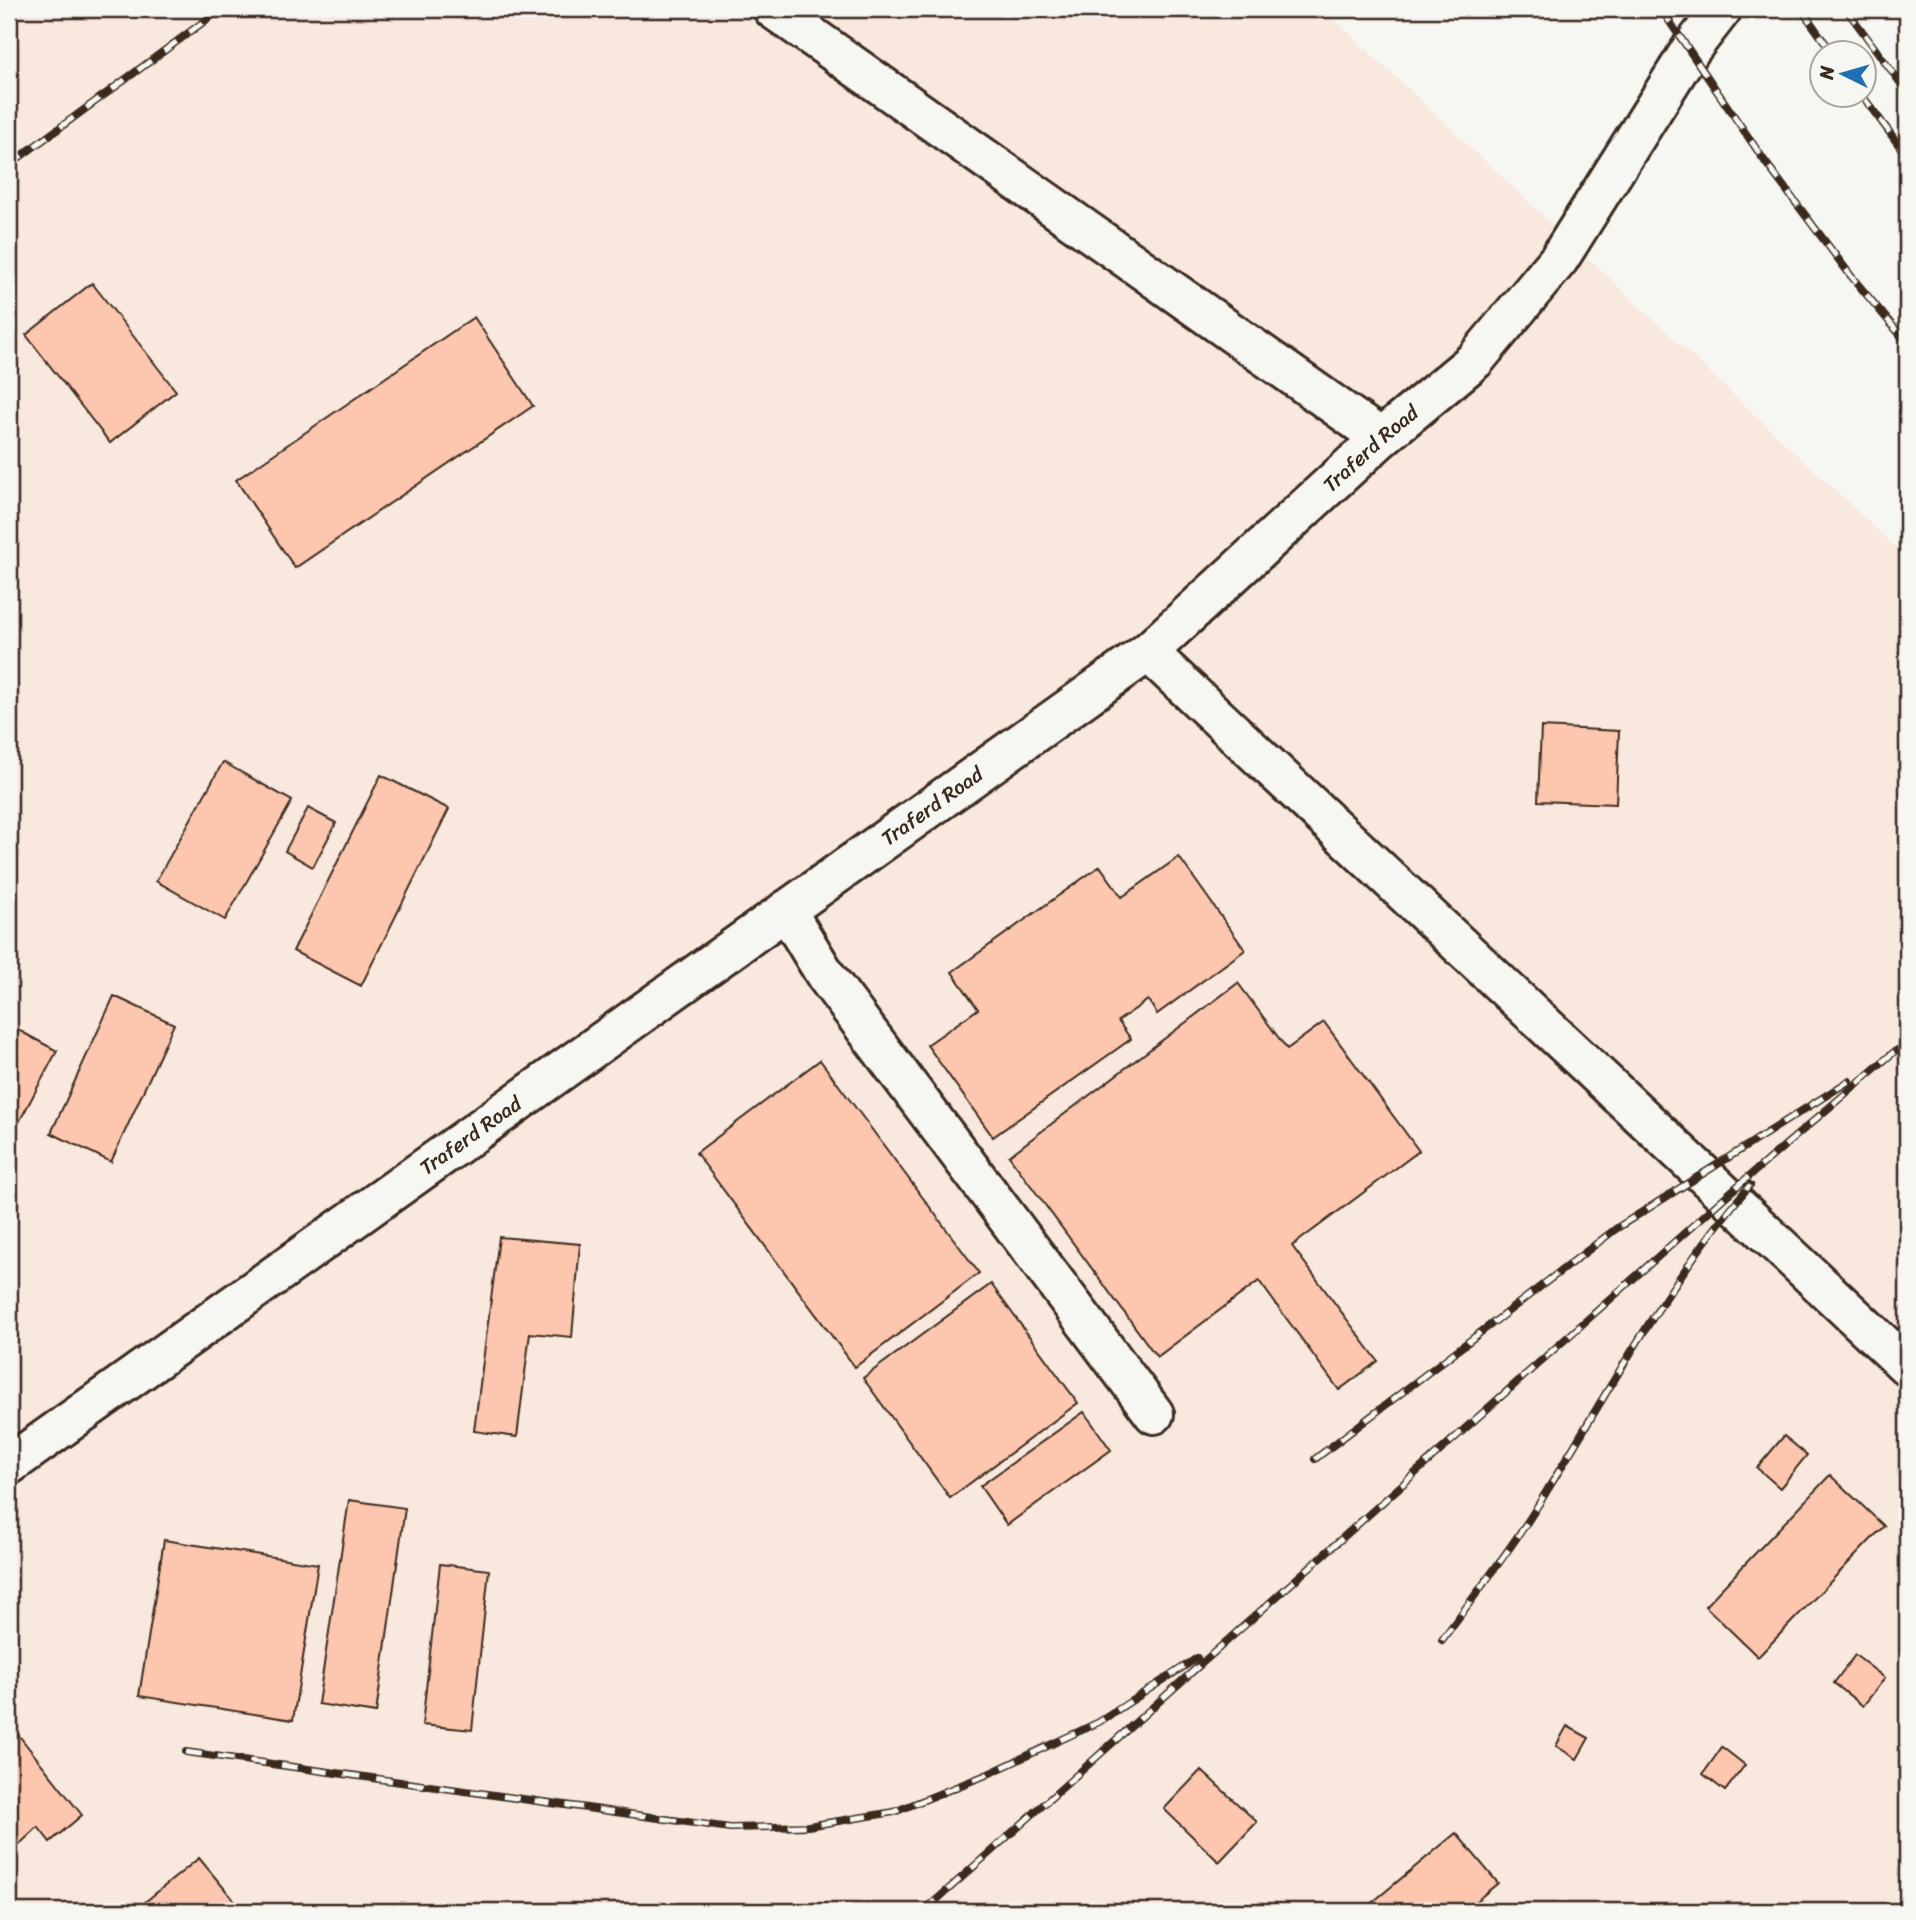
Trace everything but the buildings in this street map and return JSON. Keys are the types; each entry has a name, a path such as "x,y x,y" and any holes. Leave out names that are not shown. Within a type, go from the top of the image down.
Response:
{"street":[{"path":"773,9 1381,438"},
{"name":"Traferd Road","path":"9,1465 1148,652 1381,438 1475,360 1559,259 1691,49 1722,9"},
{"path":"1148,652 1907,1366"},
{"path":"786,910 827,976 1154,1414"}],"shaded area":[{"path":"9,9 1323,9 1907,558 1907,1911 9,1911"}],"railway":[{"path":"9,165 221,9"},
{"path":"1661,9 1766,163 1851,276 1907,343"},
{"path":"1801,9 1822,38"},
{"path":"1846,9 1907,92"},
{"path":"1871,108 1907,156"},
{"path":"924,1911 1726,1196 1894,1052 1907,1045"},
{"path":"1315,1459 1617,1228 1849,1081"},
{"path":"1442,1640 1524,1527 1636,1343 1690,1262 1750,1185"},
{"path":"186,1752 730,1828 808,1826 894,1812 986,1775 1099,1722 1197,1658"}]}
